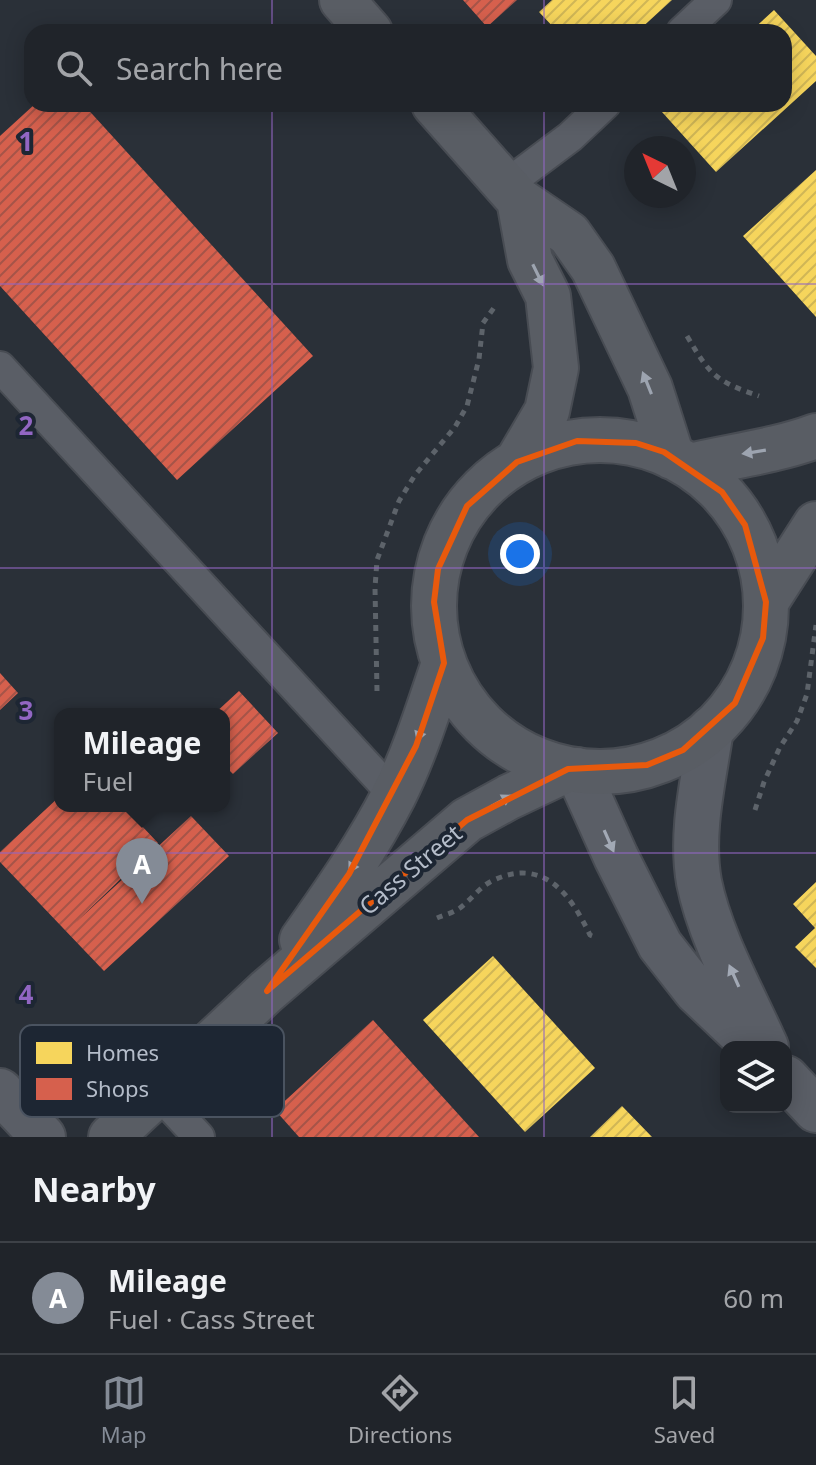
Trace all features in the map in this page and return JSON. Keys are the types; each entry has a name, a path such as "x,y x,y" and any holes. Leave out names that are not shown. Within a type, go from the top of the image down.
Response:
{"main road":[{"path":"342,0 363,24"},
{"path":"441,112 513,192 569,234 593,268 681,461"},
{"path":"513,192 530,260 548,296 556,368 547,411 517,462"},
{"path":"681,461 787,446 816,436"},
{"path":"607,440 636,443 681,461 722,492 745,525 760,562 766,602 763,638 752,672 735,703 711,729 683,750 647,765 608,772 573,769 530,757 496,736 469,708 444,663 436,636 434,602 438,569 449,536 467,506 490,482 517,462 549,448 577,441 607,440"},
{"path":"766,602 816,524"},
{"name":"Cass Street","path":"267,991 349,874 394,795 416,746 444,663"},
{"name":"Cass Street","path":"231,1025 467,820 509,797 573,769"},
{"name":"Cass Street","path":"111,1137 132,1117"}],"street":[{"path":"711,729 696,829 699,880 708,916 763,1041"},
{"path":"573,769 660,945 696,991 749,1041"},
{"path":"792,1084 816,1110"},
{"path":"0,1091 20,1112"},
{"path":"24,1117 43,1137"}],"lane":[{"path":"690,24 716,0"},
{"path":"513,192 597,112"},
{"path":"0,367 394,795"},
{"path":"180,1117 199,1137"}],"path":[{"path":"359,757 377,689 377,560 399,501 415,475 455,427 467,406 479,359 483,323"},
{"path":"682,327 707,369 731,387 769,397"},
{"path":"753,821 764,782 780,747 797,721 807,694 816,625"},
{"path":"459,908 492,880 511,874 531,875 554,881 568,896 590,935"}],"highlighted area":[{"path":"577,441 636,443 664,452 722,492 745,525 766,602 763,638 735,703 683,750 647,765 568,769 467,820 267,991 349,874 416,746 444,663 434,602 438,569 467,506 517,462"}],"building: Homes":[{"path":"552,0 672,0 646,24 550,24 539,12"},
{"path":"774,10 787,24 759,24"},
{"path":"792,30 816,56 816,81 792,103"},
{"path":"662,112 782,112 716,172 696,150 696,136 684,136"},
{"path":"816,170 816,317 743,236"},
{"path":"816,882 816,968 795,947 815,928 793,904"},
{"path":"493,956 595,1068 525,1132 423,1020"},
{"path":"622,1106 652,1137 590,1137"}],"building: Shops":[{"path":"463,0 517,0 490,24 484,24"},
{"path":"26,112 90,112 313,356 177,480 0,286 0,136"},
{"path":"0,673 18,693 0,710"},
{"path":"239,691 278,733 233,774 230,771 230,708 221,708"},
{"path":"54,802 54,812 129,812 158,843 73,925 191,816 229,856 104,971 0,862 0,852"},
{"path":"373,1020 479,1137 299,1137 281,1117 284,1117 284,1102"}],"place":[{"name":"Mileage","path":"142,904"}]}
